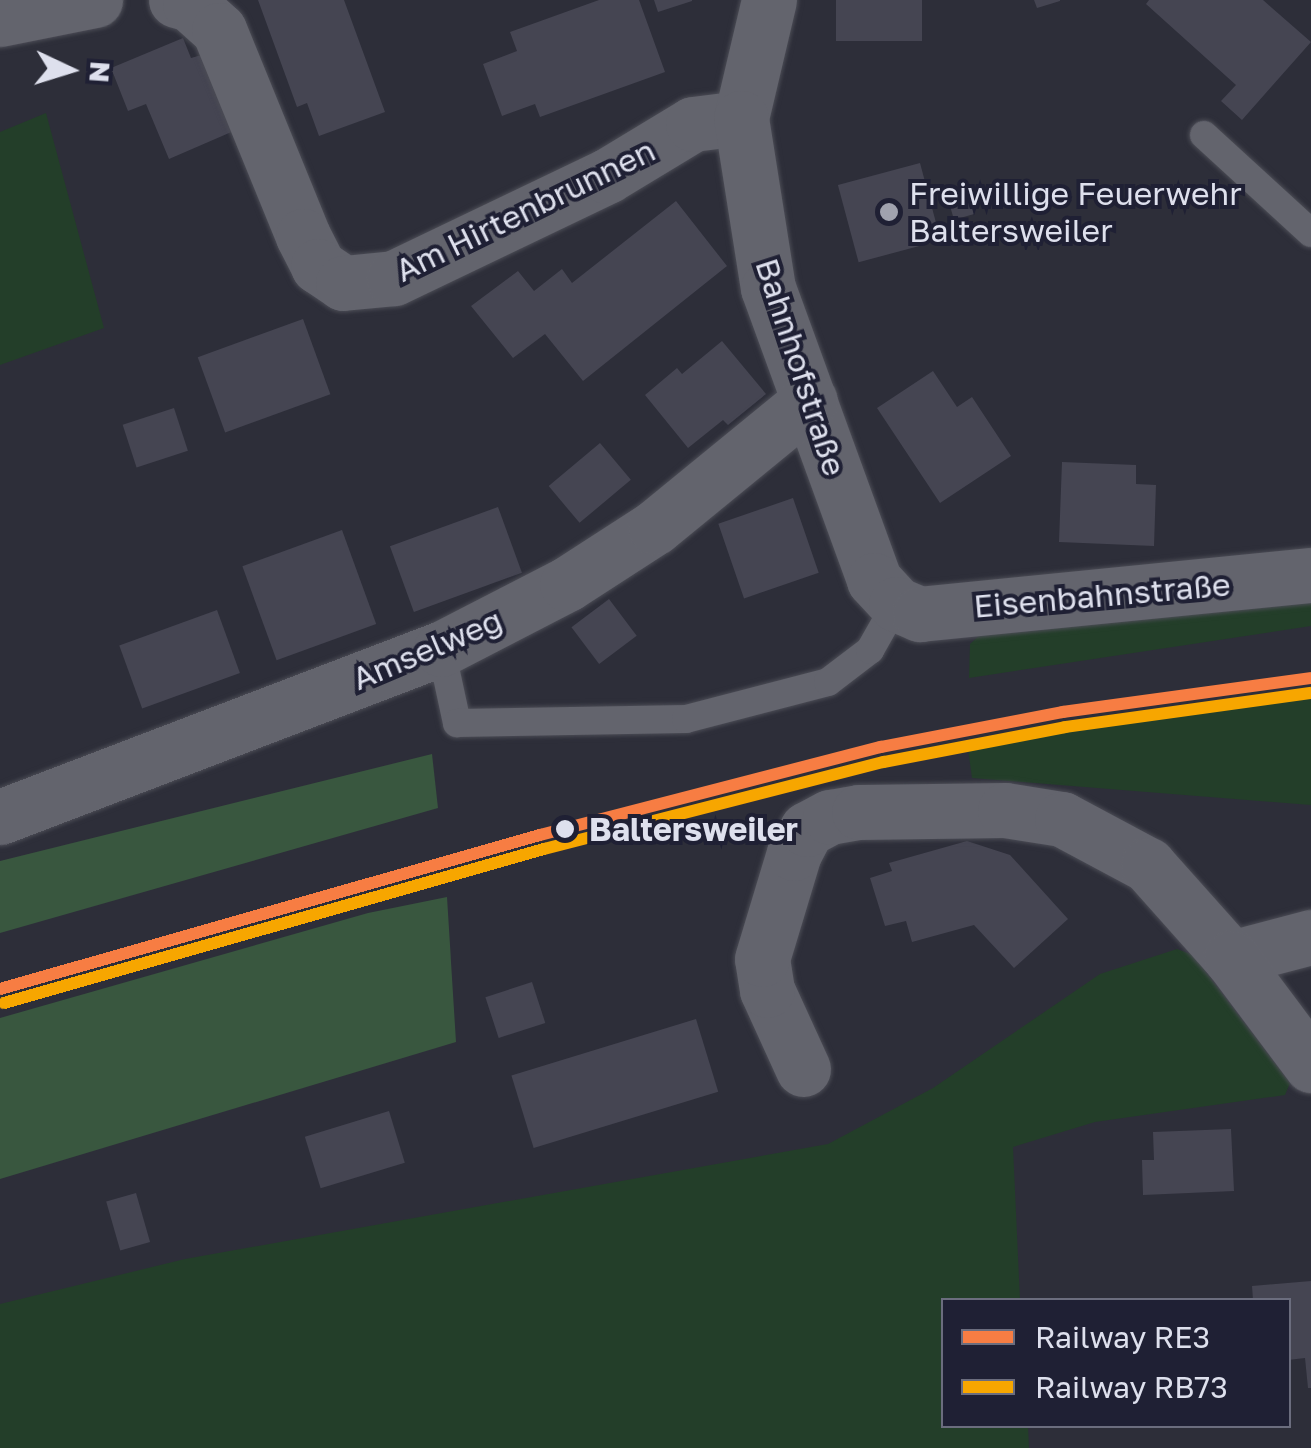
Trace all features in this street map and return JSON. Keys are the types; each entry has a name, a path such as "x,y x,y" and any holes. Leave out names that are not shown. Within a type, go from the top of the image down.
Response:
{"street":[{"path":"0,18 95,0"},
{"name":"Am Hirtenbrunnen","path":"176,0 190,4 219,30 303,236 318,266 344,283 394,278 607,176 693,124 741,118"},
{"name":"Bahnhofstraße","path":"769,0 741,118 768,288 874,580 896,604"},
{"name":"Amselweg","path":"0,817 440,648 567,584 655,527 810,400"},
{"name":"Eisenbahnstraße","path":"896,604 920,614 1311,575"},
{"path":"803,1069 767,990 762,959 794,854 806,829 830,817 859,812 1005,810 1062,820 1148,865 1231,958 1311,1065"},
{"path":"1231,958 1311,937"}],"lane":[{"path":"1204,134 1311,233"},
{"path":"440,648 458,723 686,719 828,682 870,650 896,604"}],"green space":[{"path":"46,113 104,328 0,365 0,132"},
{"path":"1311,600 1311,626 969,678 970,644 995,621"},
{"path":"1311,697 1311,805 972,778 968,749 1066,730"},
{"path":"432,754 438,808 0,933 0,861"},
{"path":"447,897 456,1042 0,1179 0,1018 368,913"},
{"path":"1177,949 1193,955 1290,1083 1285,1095 1095,1122 1013,1147 1020,1298 941,1298 941,1428 1028,1428 1029,1448 0,1448 0,1304 185,1259 828,1144 933,1088 1100,974"}],"building":[{"path":"258,0 344,0 385,112 319,136 307,103 297,107"},
{"path":"599,0 639,0 665,72 540,117 535,104 502,116 483,64 517,51 510,32"},
{"path":"654,0 692,0 692,1 658,12"},
{"path":"836,0 922,0 922,41 836,41"},
{"path":"1034,0 1060,0 1060,1 1037,8"},
{"path":"1149,0 1263,0 1311,42 1242,120 1221,101 1236,85 1146,4"},
{"path":"183,38 191,58 205,54 236,130 169,159 146,104 128,111 111,68"},
{"name":"Freiwillige Feuerwehr Baltersweiler","path":"920,163 941,240 859,262 838,185"},
{"path":"967,189 974,214 954,220 947,195"},
{"path":"676,201 727,266 583,381 545,334 513,358 471,306 518,271 534,291 562,269 572,283"},
{"path":"303,319 330,394 225,432 198,357"},
{"path":"722,341 766,394 728,425 723,420 688,448 645,395 677,368 682,374"},
{"path":"933,371 957,407 972,397 1011,456 940,503 877,408"},
{"path":"174,408 188,451 137,467 123,425"},
{"path":"600,443 631,480 580,523 549,486"},
{"path":"1062,462 1136,465 1136,484 1156,485 1154,546 1059,542"},
{"path":"793,498 819,573 744,598 718,524"},
{"path":"498,507 522,573 414,612 390,546"},
{"path":"342,530 376,624 277,660 242,566"},
{"path":"609,599 637,636 599,664 571,627"},
{"path":"217,610 240,673 142,709 119,646"},
{"path":"967,841 1010,855 1068,919 1014,968 974,925 912,942 906,921 885,926 870,878 892,871 889,863"},
{"path":"532,982 545,1023 499,1038 485,997"},
{"path":"696,1019 718,1092 534,1148 511,1075"},
{"path":"389,1111 405,1163 321,1188 305,1137"},
{"path":"1231,1129 1234,1191 1143,1195 1142,1160 1154,1160 1153,1132"},
{"path":"136,1193 150,1242 120,1251 106,1202"},
{"path":"1311,1281 1311,1388 1305,1358 1291,1360 1291,1298 1253,1298 1252,1286"}],"rail line":[{"name":"RE3","path":"0,989 540,835 881,747 1063,712 1311,678"},
{"name":"RB73","path":"4,1003 544,849 884,762 1065,727 1311,693"}],"place":[{"name":"Freiwillige Feuerwehr Baltersweiler","path":"889,212"},
{"name":"Baltersweiler","path":"565,829"}]}
